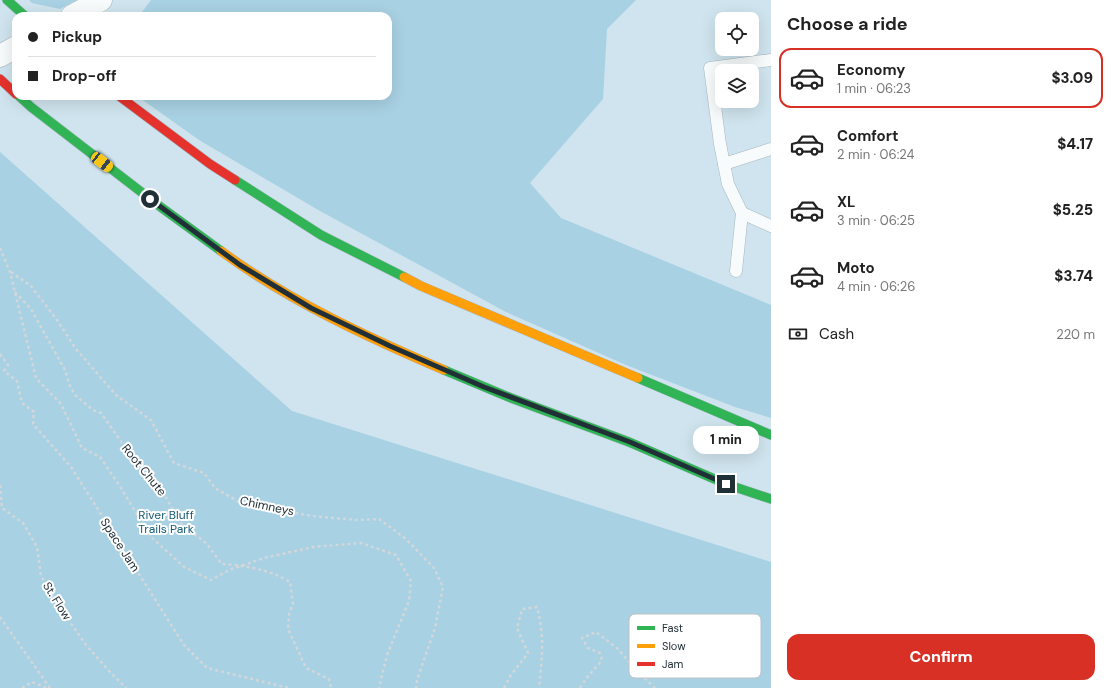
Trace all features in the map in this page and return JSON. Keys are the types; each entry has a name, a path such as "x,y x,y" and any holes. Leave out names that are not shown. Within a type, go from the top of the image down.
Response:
{"highway":[{"path":"7,0 20,12"},
{"path":"0,79 12,90"},
{"path":"24,100 162,208 234,261 311,308 390,346 511,398 630,442 726,484 771,499"},
{"path":"125,100 210,164 321,235 421,286 771,435"}],"street":[{"path":"79,12 97,2"},
{"path":"0,56 12,49"}],"lane":[{"path":"736,271 742,213 728,184 720,144 710,68 771,60"},
{"path":"724,164 771,149"},
{"path":"742,213 771,226"}],"path":[{"path":"0,248 10,272 36,378 61,404 82,448 100,457 150,536 184,567 211,580 242,565 264,558 314,547 361,543 396,555 411,581 409,601 387,655 379,688"},
{"name":"Chimneys","path":"10,272 30,286 76,349 116,395 151,420 174,463 204,473 215,488 239,502 312,516 356,520 379,519 406,539 434,568 443,587 435,628 417,680 416,688"},
{"name":"Root Chute","path":"15,292 31,309 65,370 70,386 76,395 93,410 102,413 124,447 154,481 167,499 179,522 206,543 222,564 242,565 283,577 290,582 293,604 289,614 288,628 306,668 330,679 330,688"},
{"name":"Space Jam","path":"0,354 8,365 4,371 17,381 22,403 34,412 33,424 71,467 184,645 207,668 289,688"},
{"name":"St. Flow","path":"0,485 2,508 23,523 38,547 41,576 61,609 86,645 126,688"},
{"path":"504,688 511,675 528,653 517,628 522,609 537,606 541,622 543,647 538,688"},
{"path":"0,617 48,688"},
{"path":"580,688 585,677 593,672 602,660 600,654 588,648 582,638 596,632 618,649 629,662"},
{"path":"645,678 656,688"},
{"path":"22,688 32,682 48,688"}],"green space":[{"path":"29,0 77,0 60,9 32,3"},
{"path":"151,0 636,0 607,29 603,99 530,183 561,218 771,305 771,418 735,407 626,365 506,312 320,211 199,140 143,100 392,100 392,12 142,12"},
{"name":"River Bluff Trails Park","path":"0,152 292,411 771,562 771,688 0,688"}],"traffic: fast":[{"path":"7,0 20,12"},
{"path":"23,100 162,208 221,251"},
{"path":"235,180 321,235 404,277"},
{"path":"444,370 511,398 629,442 726,484 771,499"},
{"path":"638,378 771,435"}],"traffic: slow":[{"path":"221,251 274,286 329,317 386,345 444,370"},
{"path":"404,277 421,286 638,378"}],"traffic: jam":[{"path":"0,79 12,90"},
{"path":"124,100 210,164 235,180"}],"route":[{"path":"150,199 240,265 311,308 390,346 484,387 630,442 726,484"}]}
